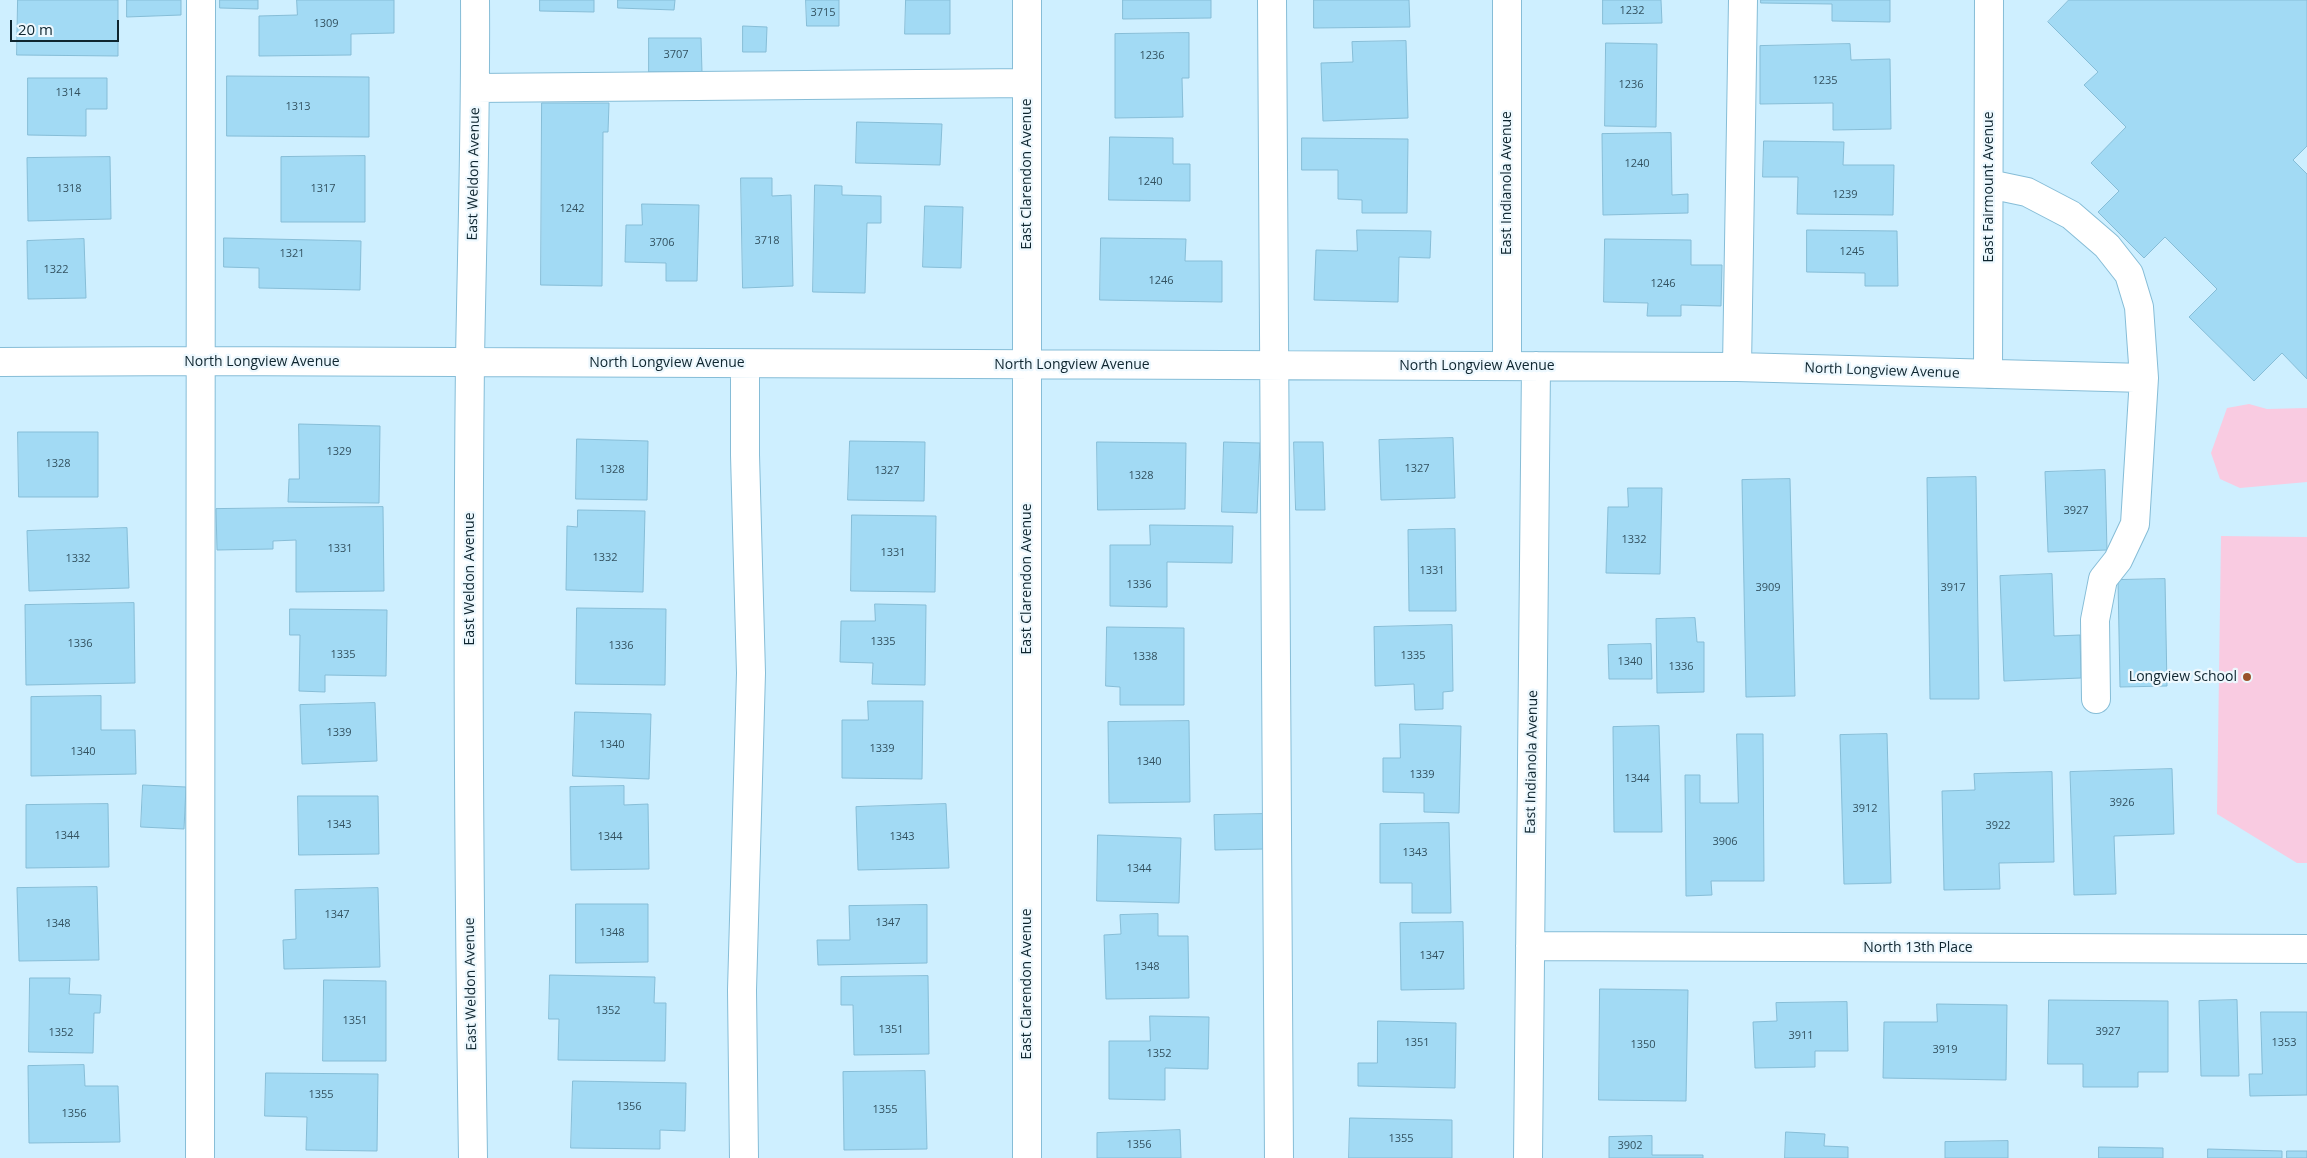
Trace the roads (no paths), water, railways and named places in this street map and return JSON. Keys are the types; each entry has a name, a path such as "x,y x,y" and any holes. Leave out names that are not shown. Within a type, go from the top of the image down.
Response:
{"street":[{"path":"200,1158 201,0"},
{"name":"East Weldon Avenue","path":"473,1158 470,960 470,363 476,88 475,0"},
{"name":"East Clarendon Avenue","path":"1027,0 1027,1158"},
{"path":"1272,0 1273,365 1280,1158"},
{"name":"East Indianola Avenue","path":"1507,0 1507,366"},
{"path":"1737,367 1743,0"},
{"name":"East Fairmount Avenue","path":"1988,374 1989,0"},
{"path":"476,88 1027,83"},
{"path":"1989,184 2027,192 2071,215 2107,246 2129,274 2140,307 2144,378 2135,524 2118,560 2102,579 2095,620 2096,699"},
{"name":"North Longview Avenue","path":"0,362 200,361 1737,367 2144,378"},
{"path":"744,1158 742,990 751,673 745,455 745,364"},
{"name":"East Indianola Avenue","path":"1528,1158 1536,366"},
{"name":"North 13th Place","path":"1530,946 2307,949"}],"place":[{"name":"Longview School","path":"2247,677"}]}
